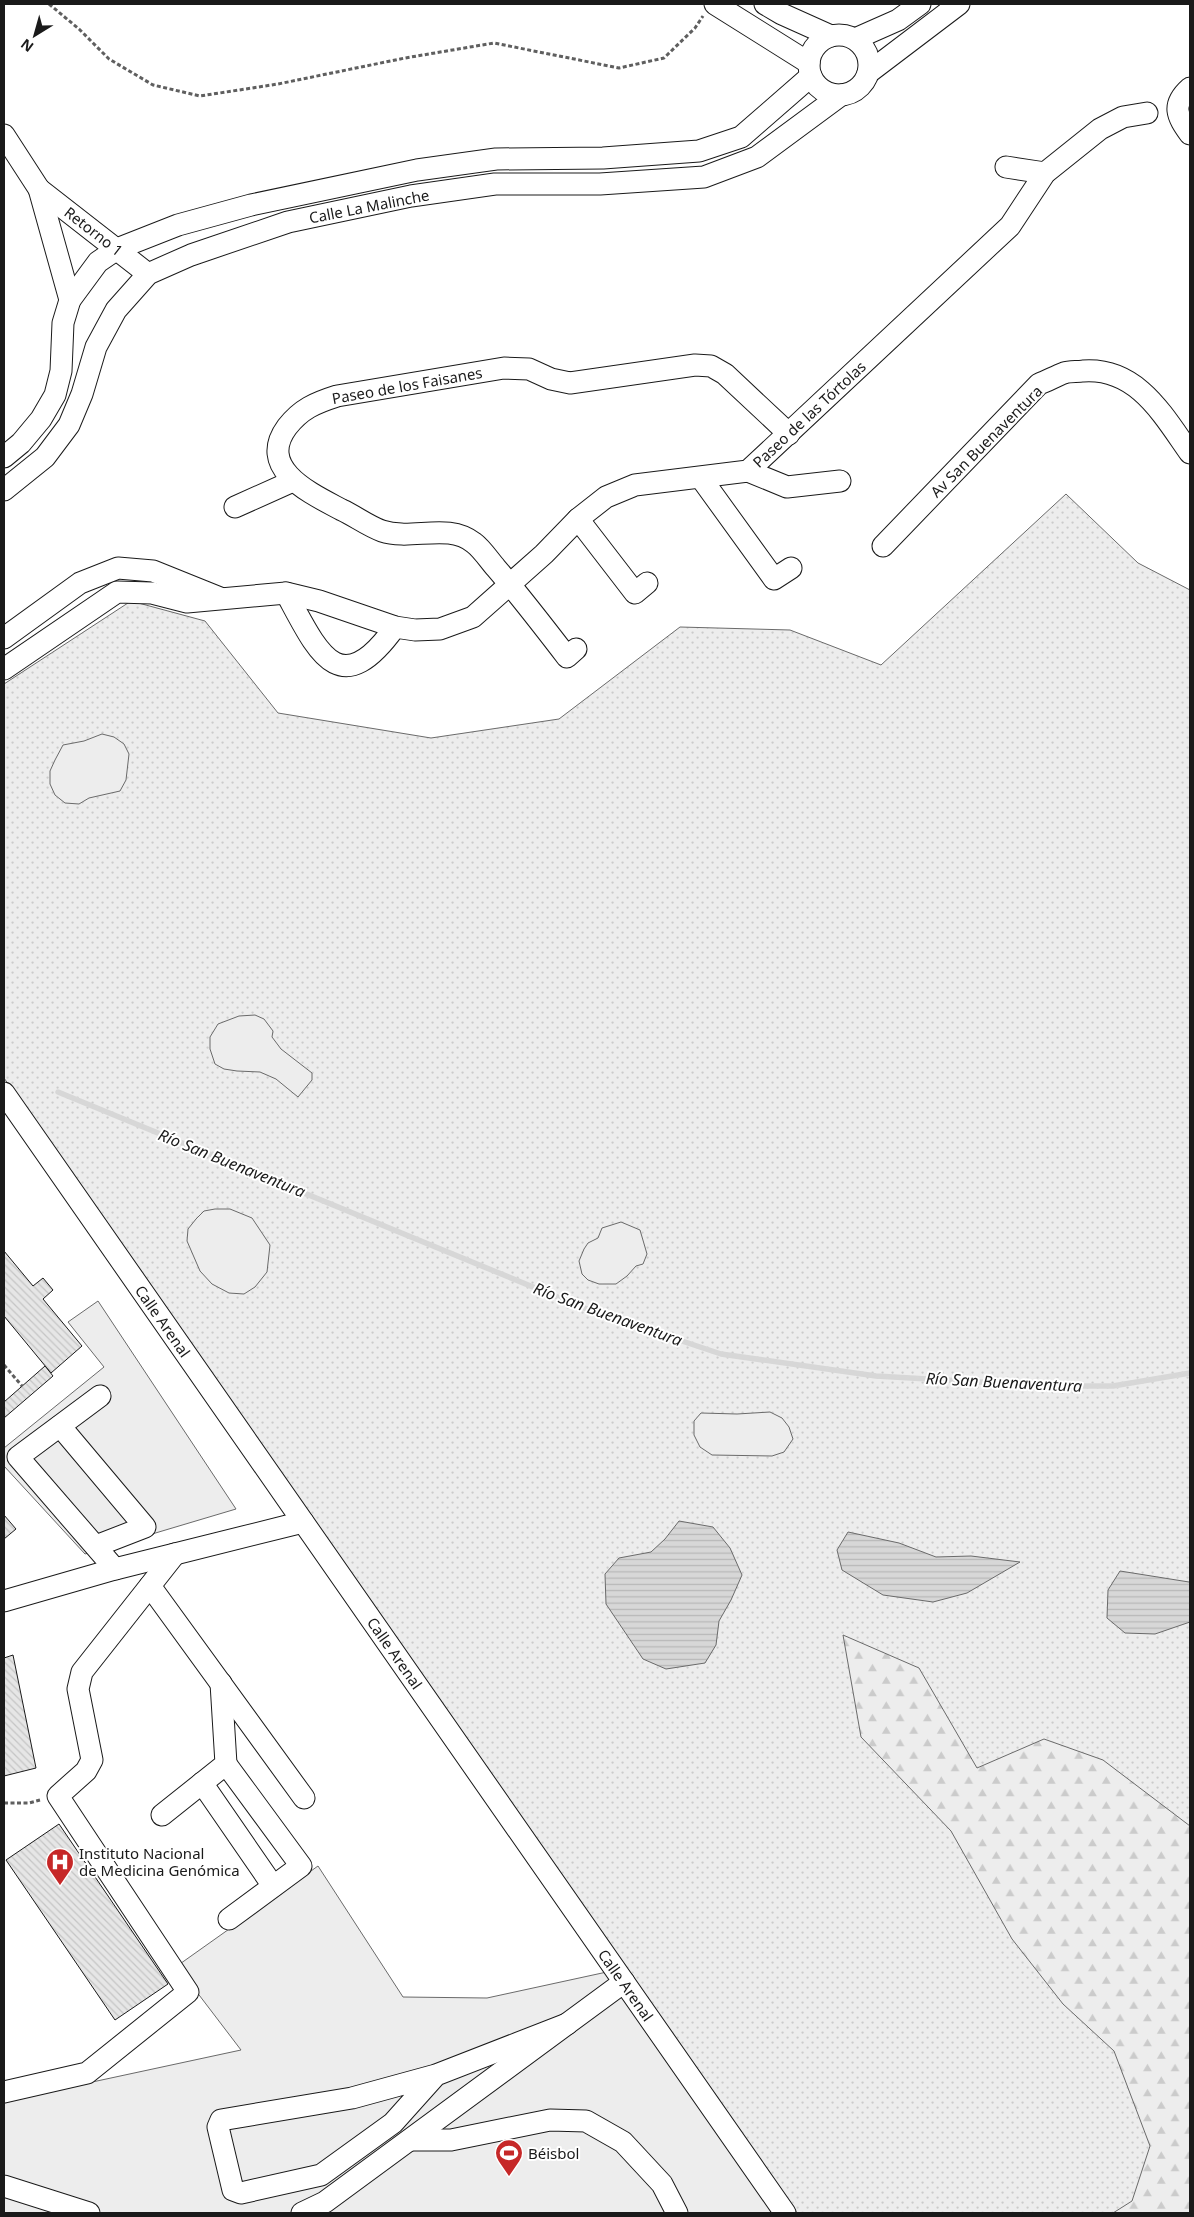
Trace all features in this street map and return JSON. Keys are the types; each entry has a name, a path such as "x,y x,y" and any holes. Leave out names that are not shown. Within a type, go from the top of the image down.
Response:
{"street":[{"path":"765,4 782,14 831,36"},
{"path":"855,39 898,20 920,4"},
{"path":"868,73 959,4"},
{"path":"711,8 810,70 818,86 828,93 841,95 853,92 863,84 868,73 869,60 864,48 855,39 844,35 831,36 820,41 812,51 810,70"},
{"name":"Calle La Malinche","path":"4,457 21,443 41,419 56,395 61,371 63,324 70,300 98,262 117,249 178,224 251,205 416,170 496,159 603,158 699,151 741,137 810,70"},
{"path":"1190,88 1179,102 1177,110 1180,119 1190,134"},
{"name":"Calle La Malinche","path":"4,490 45,457 69,425 82,394 96,346 116,310 148,274 191,255 279,225 411,196 495,184 600,184 704,177 757,157 841,95"},
{"name":"Paseo de las Tórtolas","path":"4,669 117,592 152,594 187,602 286,593 319,601 395,627 415,630 440,628 473,617 578,519 606,497 635,485 748,471 1010,226 1045,173 1100,129 1123,117 1147,113"},
{"name":"Retorno 1","path":"4,135 38,189 70,300"},
{"path":"1006,167 1045,173"},
{"name":"Retorno 1","path":"38,189 148,274"},
{"name":"Paseo de los Faisanes","path":"576,649 567,657 510,584 474,543 459,535 444,532 410,535 382,531 293,481 283,470 277,453 282,434 292,420 312,404 337,396 504,368 529,369 551,379 570,383 695,365 711,366 725,374 789,434"},
{"name":"Av San Buenaventura","path":"883,546 1039,384 1066,373 1093,370 1120,376 1143,392 1159,410 1190,453"},
{"path":"748,471 787,487 840,481"},
{"path":"701,478 774,579 791,568"},
{"path":"235,507 293,481"},
{"path":"578,519 635,593 647,583"},
{"name":"Paseo de las Tórtolas","path":"4,638 80,583 118,568 153,571 220,598"},
{"path":"286,593 313,642 324,657 339,666 351,667 365,661 381,647 395,627"},
{"name":"Calle Arenal","path":"4,1093 785,2213"},
{"path":"100,1396 18,1457 115,1569"},
{"path":"60,1426 145,1527 96,1546"},
{"path":"4,1601 115,1569 303,1522"},
{"path":"4,2092 87,2073 188,1992 58,1796 86,1771 92,1760 78,1689 82,1672 175,1554"},
{"path":"150,1586 304,1798"},
{"path":"221,1683 226,1764 301,1866 229,1919"},
{"path":"162,1815 226,1764"},
{"path":"202,1783 273,1886"},
{"path":"315,2210 624,1982"},
{"path":"436,2075 393,2123 321,2175 241,2193 233,2190 218,2127 221,2120 352,2098 436,2075 566,2024"},
{"path":"410,2140 451,2140 550,2120 586,2122 622,2142 662,2184 678,2213"},
{"path":"4,2186 89,2213"}],"path":[{"path":"48,4 78,29 109,59 153,85 200,96 278,84 405,58 494,44 619,68 664,58 695,28 711,8"},
{"path":"4,1365 22,1386"},
{"path":"4,1803 29,1803 58,1796"}],"green space":[{"path":"1066,494 1138,563 1190,590 1190,2213 797,2213 4,1078 4,684 131,601 205,621 278,713 431,738 559,719 680,627 790,630 881,665"},
{"path":"843,1635 919,1668 977,1768 1044,1739 1103,1760 1190,1826 1190,2213 1113,2213 1132,2201 1150,2146 1114,2051 1063,2004 1012,1939 951,1831 861,1737"}],"shaded area":[{"path":"102,734 114,737 124,744 129,754 126,780 120,791 89,798 79,804 65,803 55,795 50,784 50,771 63,745 84,741"},
{"path":"255,1015 264,1019 273,1031 272,1037 281,1049 312,1073 312,1080 298,1097 276,1079 260,1072 224,1069 215,1064 210,1049 210,1037 218,1024 239,1016"},
{"path":"230,1209 252,1218 270,1245 267,1272 255,1287 244,1294 229,1293 212,1284 200,1271 187,1241 188,1229 196,1219 204,1211"},
{"path":"621,1222 640,1230 647,1254 643,1264 636,1266 616,1284 599,1284 588,1280 582,1274 579,1261 584,1249 588,1243 598,1238 602,1228"},
{"path":"98,1301 236,1509 85,1554 4,1466 4,1448 104,1367 68,1322"},
{"path":"770,1412 782,1418 789,1427 793,1439 784,1452 772,1456 712,1455 700,1447 694,1435 694,1421 701,1413 737,1414"},
{"path":"679,1521 713,1527 730,1548 742,1575 719,1621 716,1645 705,1663 666,1669 643,1659 606,1604 605,1574 619,1558 651,1552 665,1539"},
{"path":"848,1532 899,1543 936,1557 971,1556 1020,1562 967,1593 933,1602 883,1595 842,1570 837,1550"},
{"path":"1120,1571 1189,1582 1190,1622 1155,1634 1125,1633 1107,1618 1108,1590"},
{"path":"318,1866 403,1997 487,1998 616,1970 781,2213 4,2213 4,2101 241,2050 177,1966"}],"building":[{"path":"4,1251 33,1286 43,1278 53,1290 43,1299 82,1346 51,1373 4,1316"},
{"path":"45,1366 53,1376 4,1418 4,1402"},
{"path":"4,1515 16,1529 4,1539"},
{"path":"13,1655 36,1768 4,1776 4,1658"},
{"path":"59,1824 168,1984 115,2020 6,1860"}],"waterway":[{"name":"Río San Buenaventura","path":"58,1092 589,1310 721,1354 876,1376 1046,1386 1113,1386 1190,1373"}],"place":[{"name":"Instituto Nacional de Medicina Genómica","path":"60,1886"},
{"name":"Béisbol","path":"509,2177"}]}
